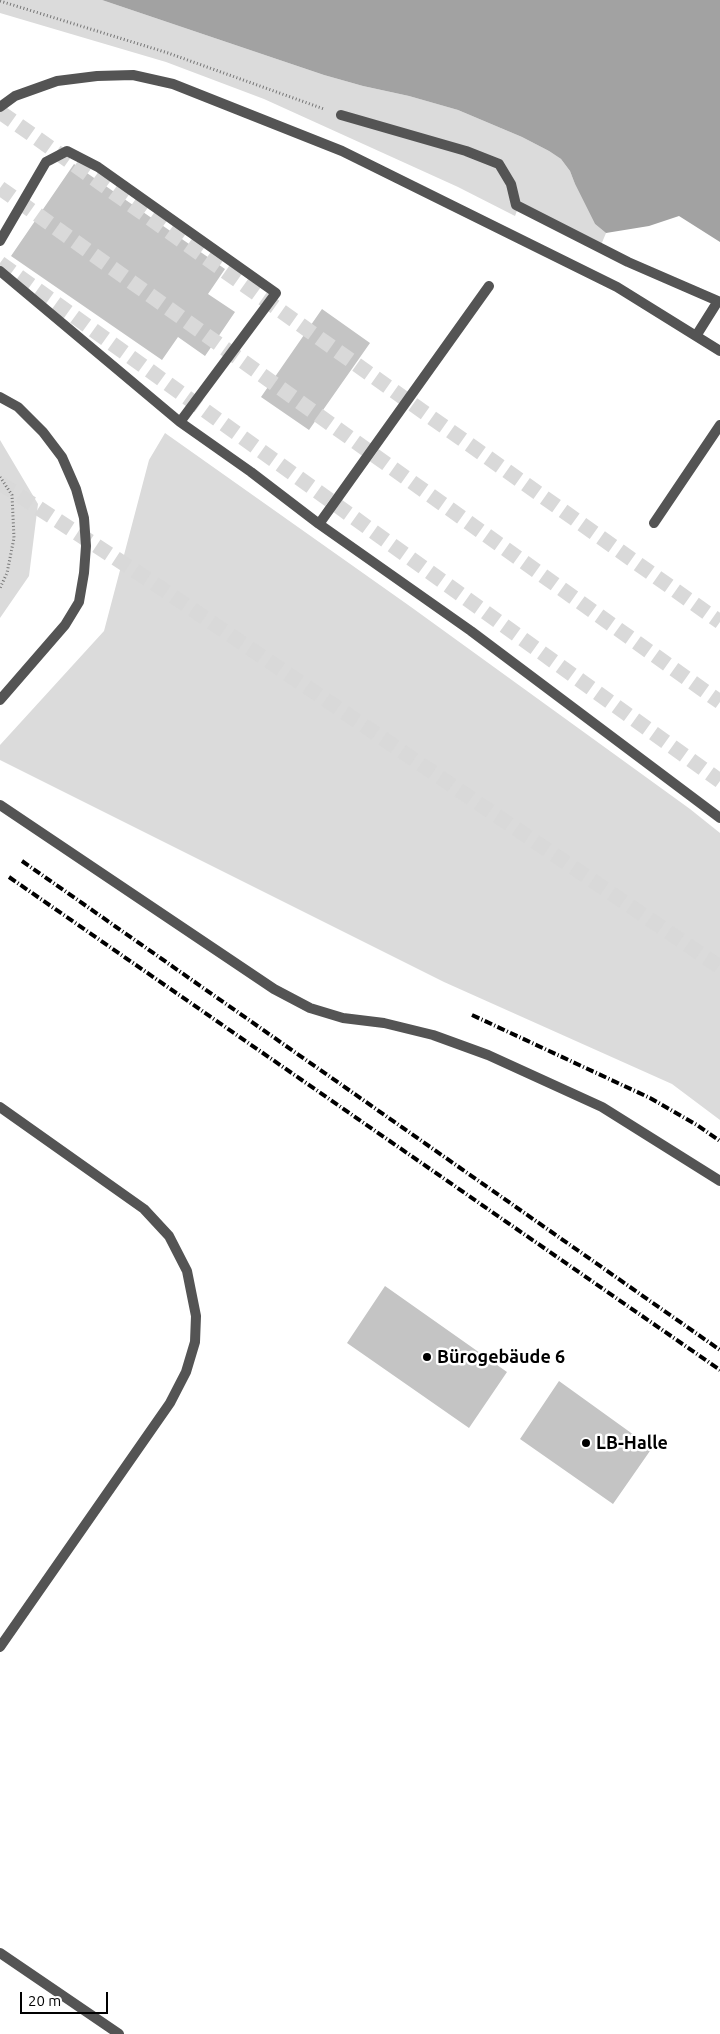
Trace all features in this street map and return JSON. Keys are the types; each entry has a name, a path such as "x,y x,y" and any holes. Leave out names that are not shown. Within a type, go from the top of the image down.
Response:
{"lane":[{"path":"0,107 16,96 57,81 97,76 133,75 173,84 342,151 617,287 720,350"},
{"path":"341,115 466,151 499,164 511,184 516,205 628,262 719,301 696,336"},
{"path":"0,241 46,162 67,151 98,167 276,293 180,422"},
{"path":"0,271 180,422 251,472 319,524 471,631 720,818"},
{"path":"319,524 489,286"},
{"path":"0,397 18,408 43,432 62,458 76,489 82,511 86,546 84,573 78,602 65,625 0,700"},
{"path":"654,523 720,425"},
{"path":"0,805 274,989 310,1008 343,1018 384,1023 433,1035 488,1055 602,1107 720,1181"},
{"path":"0,1107 144,1209 169,1236 187,1271 196,1316 195,1342 186,1372 170,1403 0,1647"},
{"path":"0,1953 119,2034"}],"path":[{"path":"0,2 168,53 341,115"},
{"path":"0,477 12,495 14,538 7,573 0,588"}],"shaded area":[{"path":"0,0 102,0 324,75 458,110 522,137 561,159 570,171 595,224 606,233 601,245 520,203 515,216 458,187 264,99 166,62 0,13"},
{"path":"102,0 720,0 720,242 679,216 649,226 606,233 595,224 570,171 561,159 522,137 458,110 324,75"},
{"path":"165,433 411,607 690,809 720,833 720,1120 672,1084 444,982 0,760 0,745 104,631 149,460"},
{"path":"0,440 38,504 29,576 0,618"}],"building":[{"path":"74,164 225,269 208,294 235,312 205,356 178,337 162,360 11,256"},
{"path":"322,309 370,343 309,430 261,397"},
{"name":"Bürogebäude 6","path":"385,1286 507,1372 469,1428 347,1343"},
{"name":"LB-Halle","path":"559,1381 652,1448 613,1504 520,1439"}],"tunnel":[{"path":"0,112 720,622"},
{"path":"0,188 720,702"},
{"path":"0,263 720,781"},
{"path":"0,483 152,582 720,967"}],"railway":[{"path":"22,861 720,1350"},
{"path":"9,877 720,1370"},
{"path":"472,1015 650,1098 697,1125 720,1141"}],"place":[{"name":"Bürogebäude 6","path":"427,1357"},
{"name":"LB-Halle","path":"586,1443"}]}
